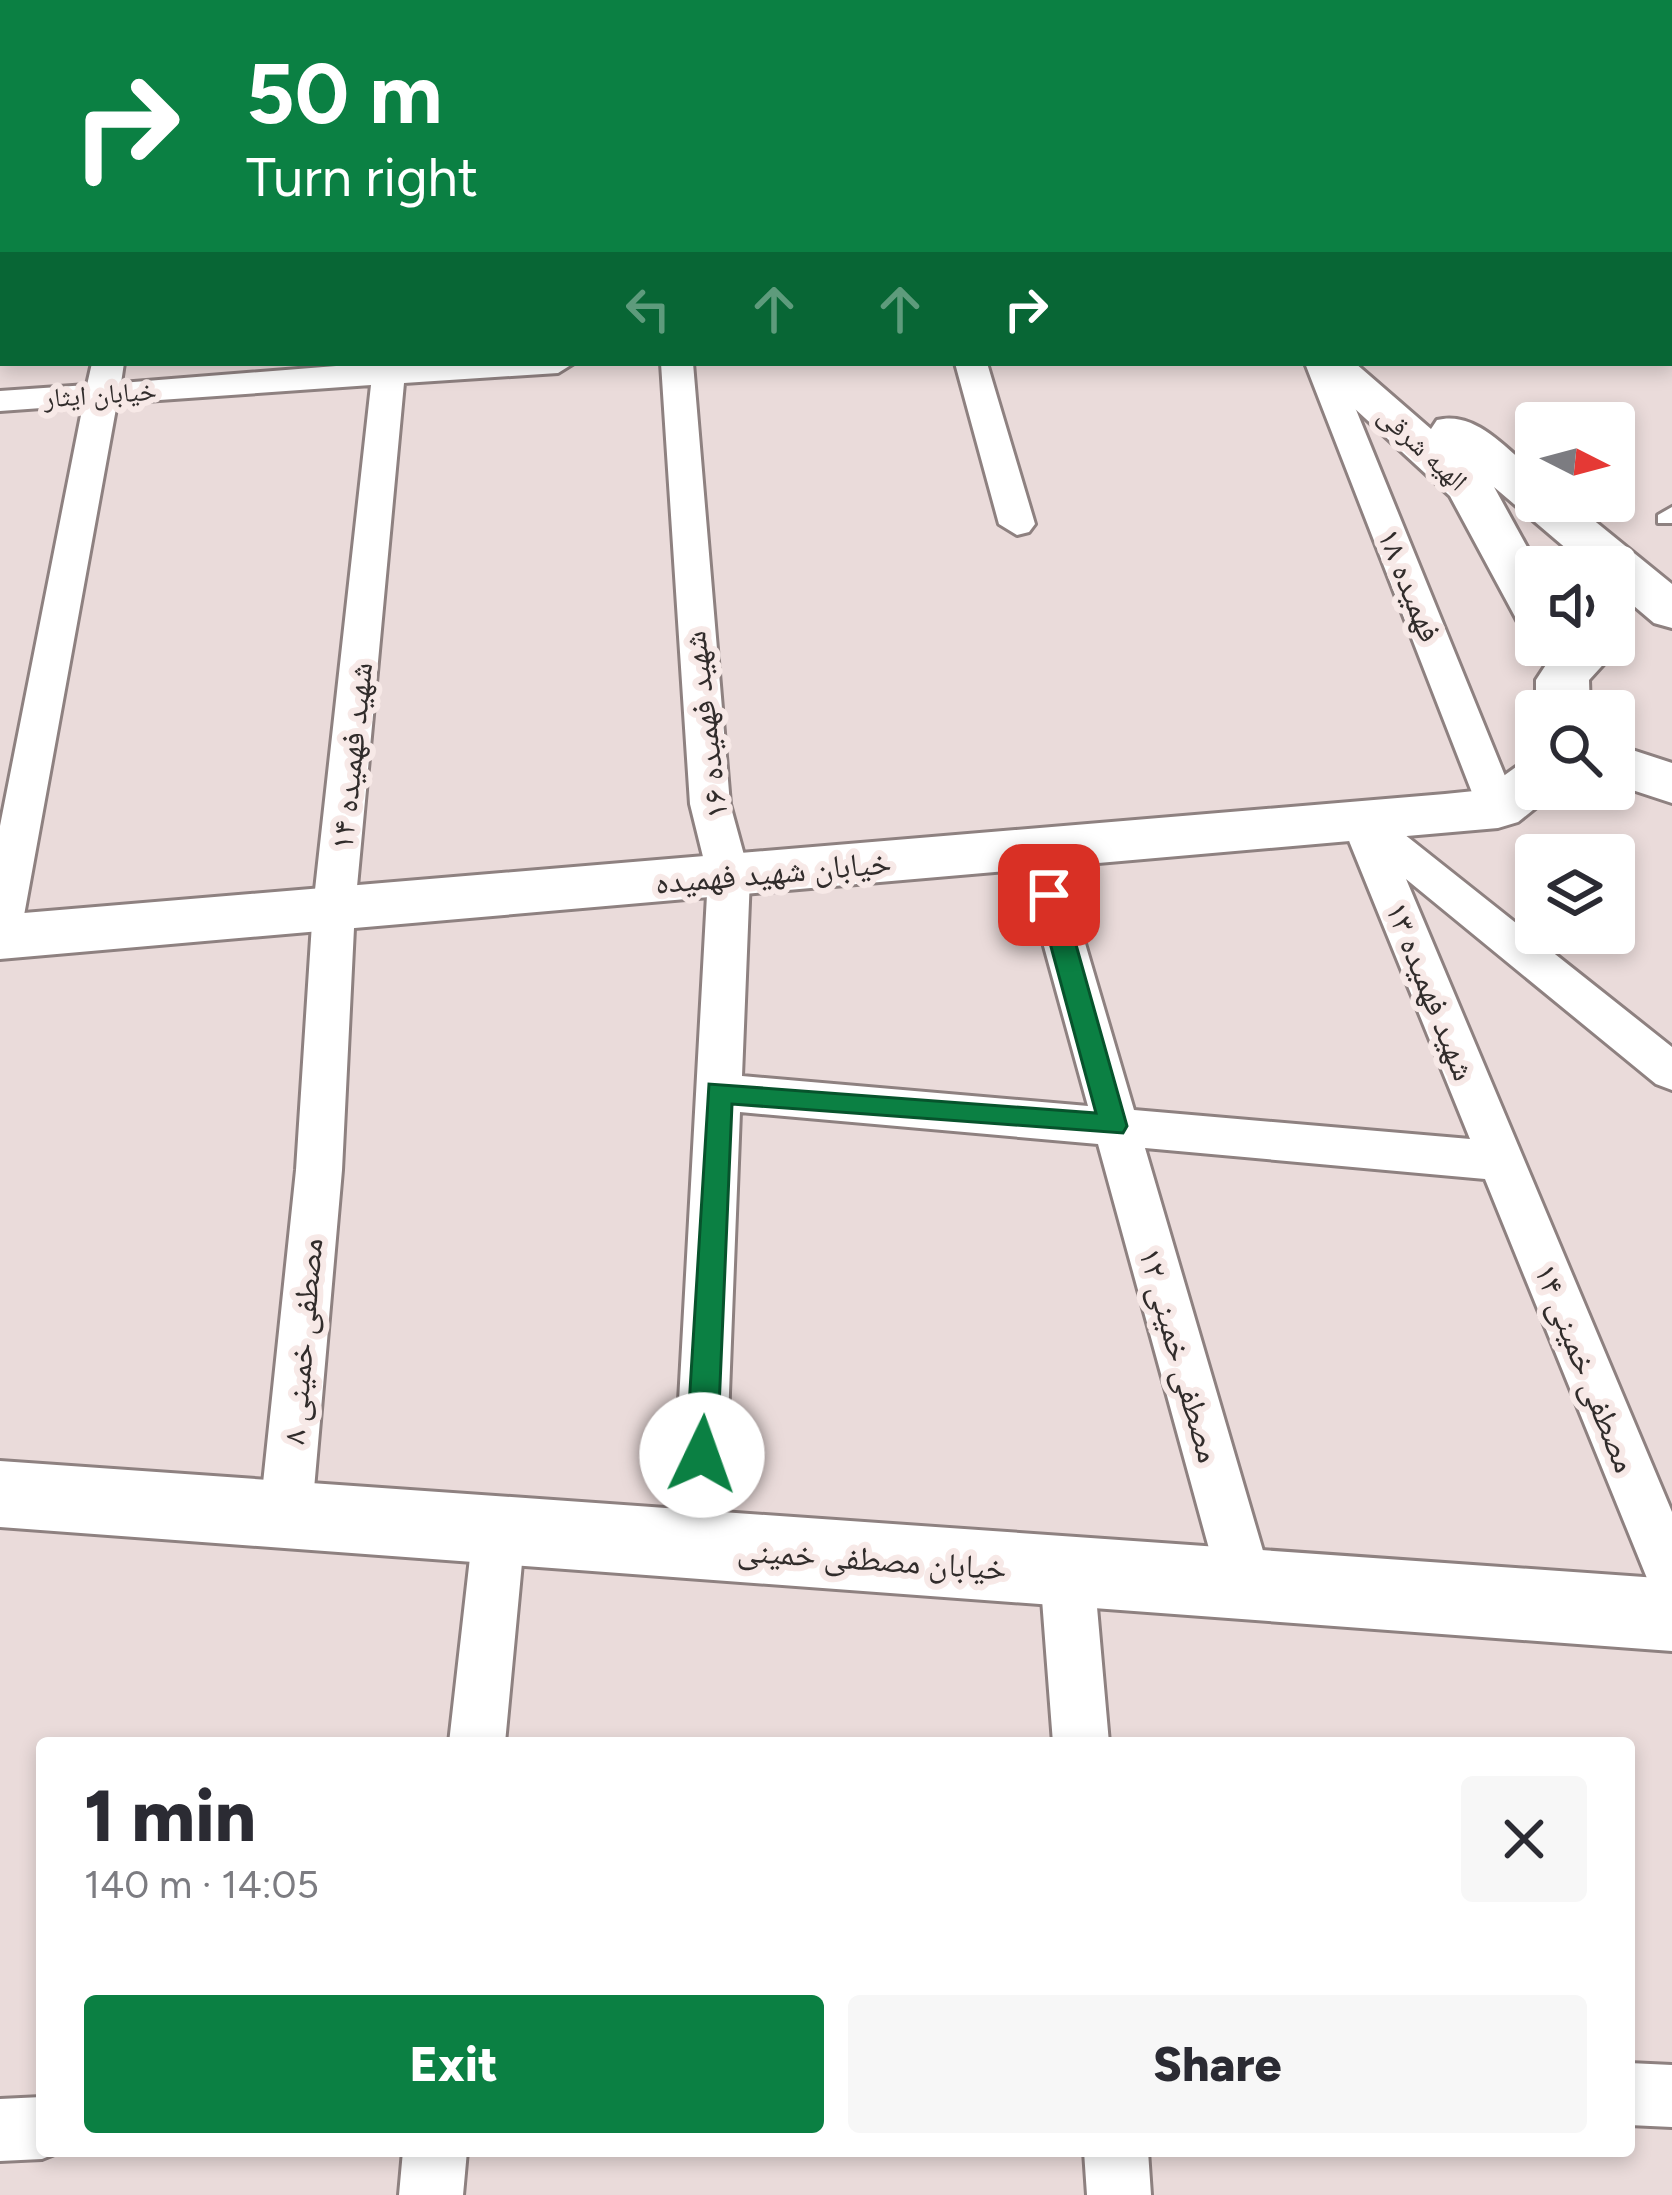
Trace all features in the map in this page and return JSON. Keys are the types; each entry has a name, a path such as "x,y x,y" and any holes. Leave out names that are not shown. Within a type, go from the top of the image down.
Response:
{"street":[{"name":"خیابان ایثار","path":"0,400 105,379 457,366"},
{"name":"شهید فهمیده ۱۶","path":"677,366 688,572 710,804 729,877 698,1546"},
{"path":"972,366 1017,524"},
{"name":"فهمیده ۱۸","path":"1326,366 1515,790"},
{"name":"الهیه شرقی","path":"1328,366 1470,488 1515,571"},
{"name":"الهیه شرقی","path":"1377,366 1515,481"},
{"name":"شهید فهمیده ۱۴","path":"319,1170 334,908 390,368"},
{"path":"0,934 105,379"},
{"name":"الهیه شرقی","path":"1565,522 1672,611"},
{"path":"1635,639 1672,638"},
{"path":"1635,771 1672,784"},
{"name":"خیابان شهید فهمیده","path":"0,934 1361,821 1515,795"},
{"path":"1361,821 1672,1072"},
{"name":"شهید فهمیده ۱۳","path":"1361,821 1500,1161"},
{"name":"مصطفی خمینی ۱۲","path":"1037,848 1246,1585"},
{"path":"718,1092 1500,1161"},
{"name":"مصطفی خمینی ۱۴","path":"1500,1161 1672,1576"},
{"name":"مصطفی خمینی ۸","path":"286,1512 319,1170"},
{"name":"خیابان مصطفی خمینی","path":"0,1494 1672,1615"},
{"path":"478,1737 499,1531"},
{"path":"1067,1573 1081,1737"},
{"path":"1635,2094 1672,2096"},
{"path":"0,2130 36,2128"},
{"path":"431,2195 435,2157"},
{"path":"1117,2157 1120,2195"}],"route":[{"path":"702,1455 718,1092 1113,1126 1049,895"}]}
